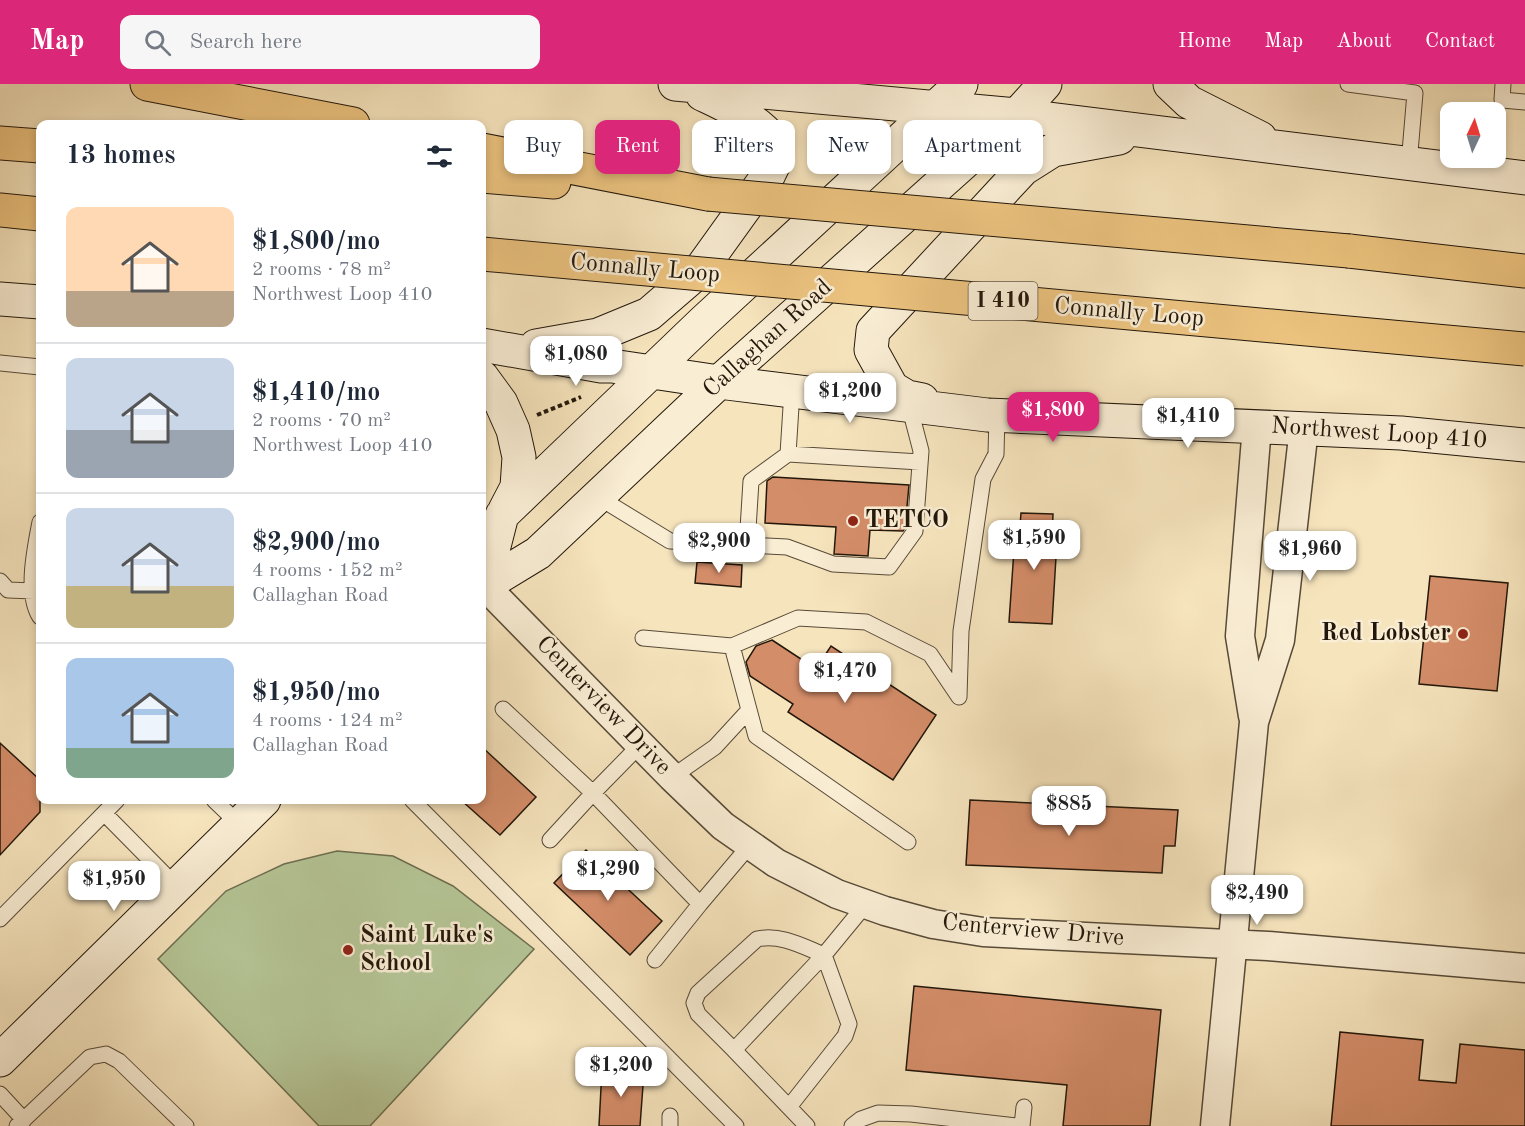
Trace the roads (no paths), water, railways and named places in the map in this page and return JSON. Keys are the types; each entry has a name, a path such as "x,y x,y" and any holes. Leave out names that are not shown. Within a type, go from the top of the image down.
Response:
{"highway":[{"path":"147,84 332,120"},
{"path":"0,143 36,146"},
{"path":"486,151 708,194"},
{"path":"486,177 708,194 1349,251 1525,271"},
{"path":"0,210 36,214"},
{"path":"0,231 36,231"},
{"name":"Connally Loop","path":"486,254 1525,349"}],"main road":[{"path":"678,84 1017,114 1525,178"},
{"path":"496,348 598,335 649,314 700,270 769,174 777,157 775,144 759,126 741,112 678,84"},
{"path":"761,93 819,84"},
{"path":"502,515 650,372 961,84"},
{"name":"Callaghan Road","path":"486,584 538,553 719,382 1017,114 1045,84"},
{"path":"1170,84 1189,102 1281,148"},
{"path":"992,415 907,397 892,388 871,350 873,331 1023,169 1053,150 1153,132"},
{"path":"0,299 36,302"},
{"name":"Northwest Loop 410","path":"496,348 601,366 719,382 992,415 1401,433 1525,445"},
{"path":"486,382 501,403 513,430 519,457 517,487 502,515 486,575"},
{"path":"3,1050 260,804"}],"street":[{"path":"1254,722 1240,636 1257,426"},
{"path":"1215,1126 1254,722 1280,640 1304,428"},
{"name":"Centerview Drive","path":"486,589 723,826 776,863 826,889 866,904 933,924 983,932 1232,944 1377,954 1525,968"}],"lane":[{"path":"1348,84 1414,93 1409,164"},
{"path":"1503,84 1502,99 1525,102"},
{"path":"0,363 36,368"},
{"path":"788,454 792,391"},
{"path":"597,497 670,541 788,547 833,564 889,567 915,531 921,451 909,405"},
{"path":"643,638 732,646 798,618 866,622 930,654 959,697 961,631 983,479 996,454 992,415"},
{"path":"747,545 751,481 788,454 920,462"},
{"path":"36,544 34,591 36,611"},
{"path":"0,581 8,590 34,591"},
{"path":"732,646 756,736 908,843"},
{"path":"503,709 593,793 700,904"},
{"path":"672,777 714,747 749,710"},
{"path":"550,840 641,744"},
{"path":"0,919 113,804"},
{"path":"218,804 239,824"},
{"path":"416,804 736,1126"},
{"path":"104,813 176,886"},
{"path":"655,960 750,845"},
{"path":"734,1050 824,955 866,904"},
{"path":"789,1107 845,1036 849,1024 824,955 770,936 757,939 698,993 694,1004 698,1014 807,1126"},
{"path":"0,1094 21,1123 90,1057 106,1054 119,1061 186,1126"},
{"path":"1022,1126 1024,1107"},
{"path":"852,1126 861,1119 878,1113 911,1114 1016,1126"},
{"path":"878,1113 891,1126"}],"place":[{"name":"TETCO","path":"853,521"},
{"name":"Red Lobster","path":"1463,634"},
{"name":"Saint Luke's School","path":"348,950"}]}
